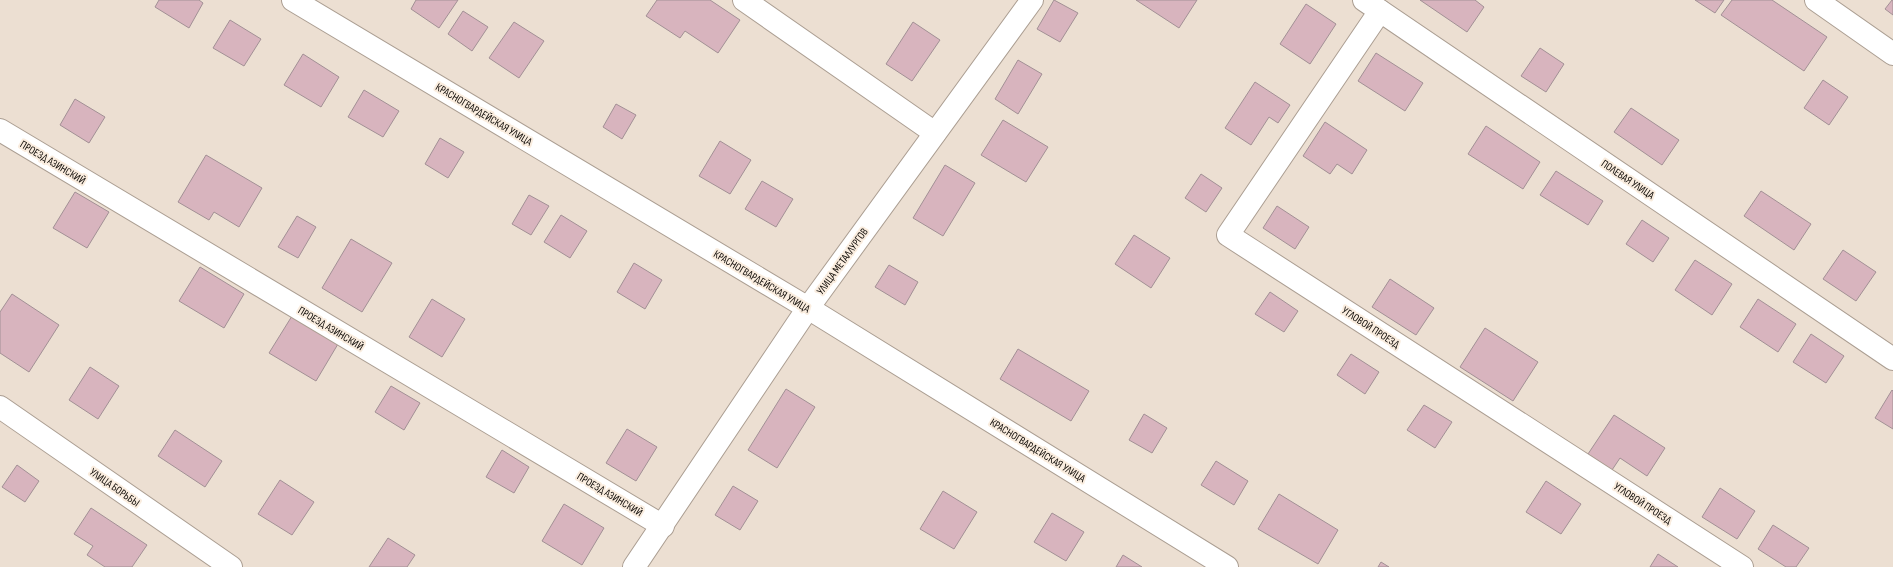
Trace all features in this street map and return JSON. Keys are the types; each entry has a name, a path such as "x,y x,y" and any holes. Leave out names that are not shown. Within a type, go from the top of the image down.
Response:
{"street":[{"name":"КРАСНОГВАРДЕЙСКАЯ УЛИЦА","path":"293,0 808,308 1227,567"},
{"path":"744,0 935,133"},
{"name":"УЛИЦА МЕТАЛЛУРГОВ","path":"634,567 663,526 808,308 1032,0"},
{"path":"1816,0 1893,54"},
{"name":"ПОЛЕВАЯ УЛИЦА","path":"1372,5 1893,359"},
{"name":"УГЛОВОЙ ПРОЕЗД","path":"1372,5 1228,235 1742,567"},
{"name":"ПРОЕЗД АЗИНСКИЙ","path":"0,130 663,526"},
{"name":"УЛИЦА БОРЬБЫ","path":"0,408 231,567"}],"building":[{"path":"159,0 199,0 203,3 189,28 155,7"},
{"path":"416,0 458,0 439,28 411,9"},
{"path":"657,0 710,0 740,20 718,53 685,31 680,38 646,16"},
{"path":"1054,0 1078,13 1060,42 1037,29"},
{"path":"1136,0 1197,0 1179,28"},
{"path":"1420,0 1475,0 1484,7 1467,32"},
{"path":"1695,0 1724,0 1715,13"},
{"path":"1732,0 1772,0 1827,37 1804,71 1721,15"},
{"path":"1893,0 1893,15 1885,9"},
{"path":"1306,4 1336,24 1310,64 1280,44"},
{"path":"463,11 488,27 472,51 448,34"},
{"path":"230,20 261,39 244,66 213,48"},
{"path":"514,22 544,41 519,78 489,58"},
{"path":"913,22 940,40 912,81 886,64"},
{"path":"1540,48 1564,64 1546,92 1521,76"},
{"path":"1376,53 1423,83 1405,111 1358,81"},
{"path":"303,54 339,77 321,107 284,85"},
{"path":"1018,60 1042,74 1018,114 995,99"},
{"path":"1823,80 1848,97 1829,125 1804,108"},
{"path":"1255,82 1290,105 1278,123 1269,117 1251,145 1225,128"},
{"path":"364,90 399,111 383,137 348,117"},
{"path":"75,99 105,117 89,143 60,125"},
{"path":"616,104 636,115 622,139 603,127"},
{"path":"1631,108 1679,140 1662,165 1614,132"},
{"path":"1003,120 1048,147 1026,182 981,155"},
{"path":"1325,122 1367,150 1352,174 1337,164 1330,174 1303,156"},
{"path":"1486,126 1540,162 1523,189 1468,154"},
{"path":"440,138 464,152 448,178 425,164"},
{"path":"720,141 751,160 730,194 699,176"},
{"path":"206,155 262,188 239,227 214,212 209,220 178,202"},
{"path":"945,165 975,183 943,236 913,218"},
{"path":"1556,171 1603,201 1588,225 1540,195"},
{"path":"1201,174 1222,188 1206,212 1185,198"},
{"path":"762,181 793,199 776,227 745,209"},
{"path":"1761,191 1811,224 1794,250 1744,216"},
{"path":"75,192 109,212 87,248 53,228"},
{"path":"529,195 549,206 531,235 512,224"},
{"path":"1277,206 1309,227 1295,249 1263,228"},
{"path":"561,215 587,231 570,258 544,242"},
{"path":"297,216 316,227 298,258 278,247"},
{"path":"1642,220 1669,238 1653,262 1626,244"},
{"path":"1134,235 1170,258 1151,288 1115,264"},
{"path":"351,239 392,263 362,312 322,288"},
{"path":"1843,250 1876,272 1856,301 1823,279"},
{"path":"1695,260 1732,284 1712,315 1675,290"},
{"path":"634,263 662,280 645,309 617,292"},
{"path":"889,265 918,282 905,305 875,287"},
{"path":"200,267 244,294 224,328 179,301"},
{"path":"1390,279 1434,308 1416,335 1372,307"},
{"path":"1270,292 1298,311 1284,332 1255,314"},
{"path":"12,294 59,325 29,372 0,353 0,312"},
{"path":"432,299 465,319 442,357 409,337"},
{"path":"1758,299 1796,324 1778,352 1740,327"},
{"path":"292,316 338,344 316,381 269,353"},
{"path":"1485,328 1538,362 1513,401 1460,367"},
{"path":"1811,334 1844,356 1826,383 1793,362"},
{"path":"1018,349 1089,391 1071,421 1000,379"},
{"path":"1351,354 1379,372 1365,394 1337,375"},
{"path":"90,367 119,386 98,419 69,400"},
{"path":"391,386 420,403 404,430 375,412"},
{"path":"786,389 815,407 777,468 748,450"},
{"path":"1892,390 1893,391 1893,429 1875,418"},
{"path":"1424,405 1452,422 1435,448 1407,430"},
{"path":"1144,414 1167,428 1152,453 1129,440"},
{"path":"1614,415 1665,448 1647,476 1620,458 1612,470 1588,454"},
{"path":"627,429 657,447 636,481 606,463"},
{"path":"175,430 222,461 205,487 158,456"},
{"path":"502,450 529,467 514,493 486,477"},
{"path":"1216,461 1248,481 1234,505 1201,485"},
{"path":"17,465 39,481 25,502 2,487"},
{"path":"280,480 314,502 292,535 258,514"},
{"path":"1546,481 1581,504 1561,534 1526,512"},
{"path":"733,486 758,501 740,530 715,515"},
{"path":"1720,488 1755,511 1737,539 1702,517"},
{"path":"943,491 977,512 954,549 920,529"},
{"path":"1279,494 1338,530 1318,564 1258,529"},
{"path":"564,504 604,528 582,565 542,541"},
{"path":"91,508 147,545 132,567 105,567 87,555 93,546 74,534"},
{"path":"1052,513 1084,532 1066,561 1034,542"},
{"path":"1773,525 1809,548 1796,567 1786,567 1758,549"},
{"path":"388,538 415,555 407,567 369,567"},
{"path":"1658,554 1678,567 1650,567"},
{"path":"1123,555 1142,567 1116,567"},
{"path":"1381,562 1389,567 1378,567"}]}
